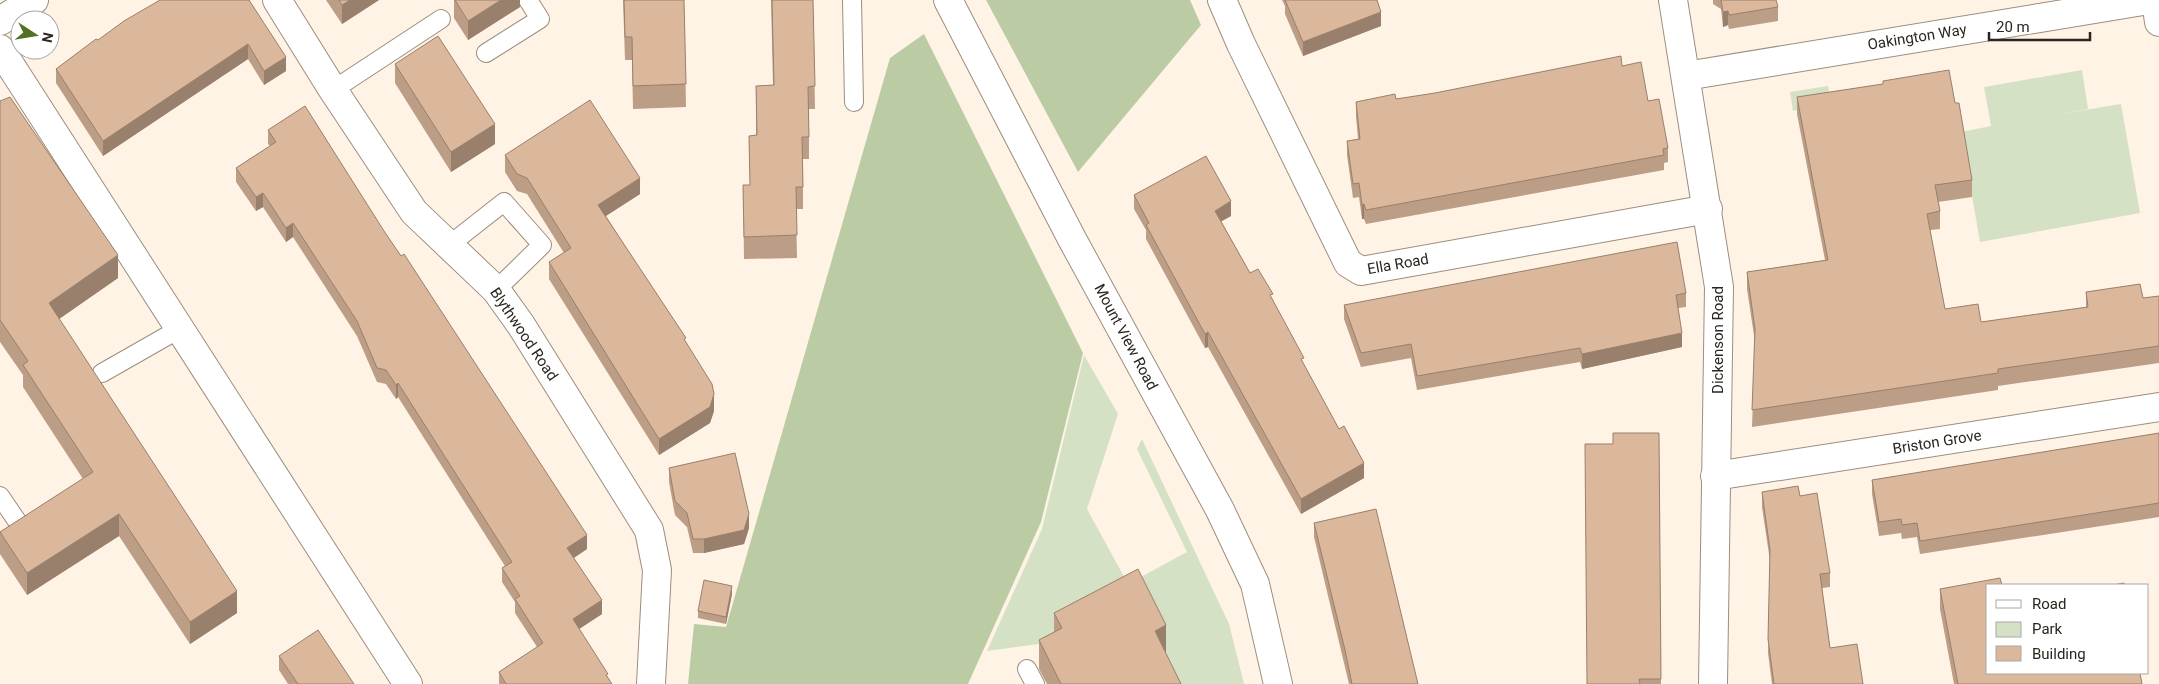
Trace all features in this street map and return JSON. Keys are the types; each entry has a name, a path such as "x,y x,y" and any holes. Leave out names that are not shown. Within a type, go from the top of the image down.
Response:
{"street":[{"path":"0,21 34,0"},
{"name":"Blythwood Road","path":"277,0 333,90 414,212 496,290 522,326 649,530 657,570 651,684"},
{"name":"Mount View Road","path":"948,0 1082,257 1220,510 1255,584 1278,684"},
{"name":"Ella Road","path":"1222,0 1241,44 1348,263 1361,271 1708,209"},
{"name":"Dickenson Road","path":"1673,0 1719,287 1713,684"},
{"name":"Oakington Way","path":"1686,76 2148,0"},
{"path":"2156,0 2159,22"},
{"path":"0,49 21,99 181,328 322,554 408,684"},
{"name":"Briston Grove","path":"1715,476 2159,407"}],"lane":[{"path":"486,53 540,19 528,0"},
{"path":"852,0 854,102"},
{"path":"333,90 441,19"},
{"path":"448,246 504,202 542,244 496,290"},
{"path":"102,373 181,328"},
{"path":"0,496 16,521"}],"green space":[{"path":"986,0 1190,0 1201,25 1078,172"},
{"path":"924,34 1083,353 1041,522 968,684 688,684 694,624 726,627 890,58"},
{"path":"2082,70 2088,109 2054,115 2121,104 2140,213 1980,242 1961,132 1991,126 1984,87"},
{"path":"1828,86 1831,104 1793,111 1790,92"},
{"path":"1084,355 1118,414 1087,509 1128,584 1187,552 1137,449 1142,439 1229,624 1244,684 1160,684 1054,642 987,651 1042,529"}],"building":[{"path":"160,0 249,0 286,57 264,71 248,44 103,141 56,69 96,39 98,40 124,21"},
{"path":"339,0 350,0 342,5"},
{"path":"455,0 501,0 468,21"},
{"path":"624,0 684,0 686,84 633,86 632,37 625,37"},
{"path":"772,0 813,0 815,86 808,87 809,137 802,137 803,187 796,187 797,235 744,237 743,185 750,185 749,136 757,135 756,86 774,85"},
{"path":"1285,0 1377,0 1381,12 1303,42"},
{"path":"1721,0 1776,0 1778,7 1729,15 1728,11 1723,12"},
{"path":"438,36 495,124 451,152 395,64"},
{"path":"1621,56 1622,66 1641,62 1648,101 1659,99 1668,148 1663,149 1664,155 1366,210 1364,204 1362,205 1359,183 1353,184 1347,141 1360,139 1356,102 1395,94 1396,99 1435,93"},
{"path":"1949,70 1955,103 1959,103 1972,180 1935,185 1940,211 1927,214 1945,309 1978,304 1981,322 2088,307 2086,292 2140,284 2143,298 2159,296 2159,346 1998,369 1998,373 1752,410 1755,329 1747,272 1828,260 1797,97 1883,84 1883,81"},
{"path":"10,97 118,255 49,303 237,591 190,622 119,514 27,573 0,532 93,472 23,365 28,361 0,320 0,101"},
{"path":"590,100 640,178 598,205 686,338 684,339 712,384 714,394 710,407 659,439 549,262 571,248 527,178 517,174 505,155"},
{"path":"305,106 384,231 401,256 404,254 587,535 567,548 602,600 573,619 608,674 606,675 612,684 506,684 499,672 543,643 515,599 520,596 502,568 512,562 398,383 396,385 386,370 377,368 357,321 293,223 286,228 263,193 256,197 236,168 276,142 268,130"},
{"path":"1206,156 1231,201 1215,211 1250,273 1258,269 1273,294 1270,295 1304,358 1301,359 1339,429 1344,426 1364,463 1301,499 1208,332 1205,334 1146,225 1149,223 1134,195"},
{"path":"1677,242 1686,293 1676,295 1682,333 1582,354 1580,348 1417,376 1411,344 1361,353 1344,305"},
{"path":"1613,433 1659,433 1661,679 1639,679 1640,684 1587,684 1585,444 1613,444"},
{"path":"2159,433 2159,503 1920,541 1917,523 1902,525 1901,519 1879,522 1872,480"},
{"path":"735,453 749,514 744,530 704,539 693,539 687,513 675,501 669,468"},
{"path":"1798,486 1800,496 1817,493 1830,573 1820,574 1830,648 1857,644 1863,684 1774,684 1768,639 1770,550 1762,492"},
{"path":"1376,509 1418,684 1352,684 1314,523"},
{"path":"1138,569 1166,625 1155,631 1181,684 1061,684 1039,640 1062,628 1054,613"},
{"path":"2000,578 2002,584 1986,584 1986,674 2140,674 2142,684 1958,684 1940,589"},
{"path":"704,580 732,586 726,617 698,611"},
{"path":"318,630 354,684 298,684 279,656"}]}
